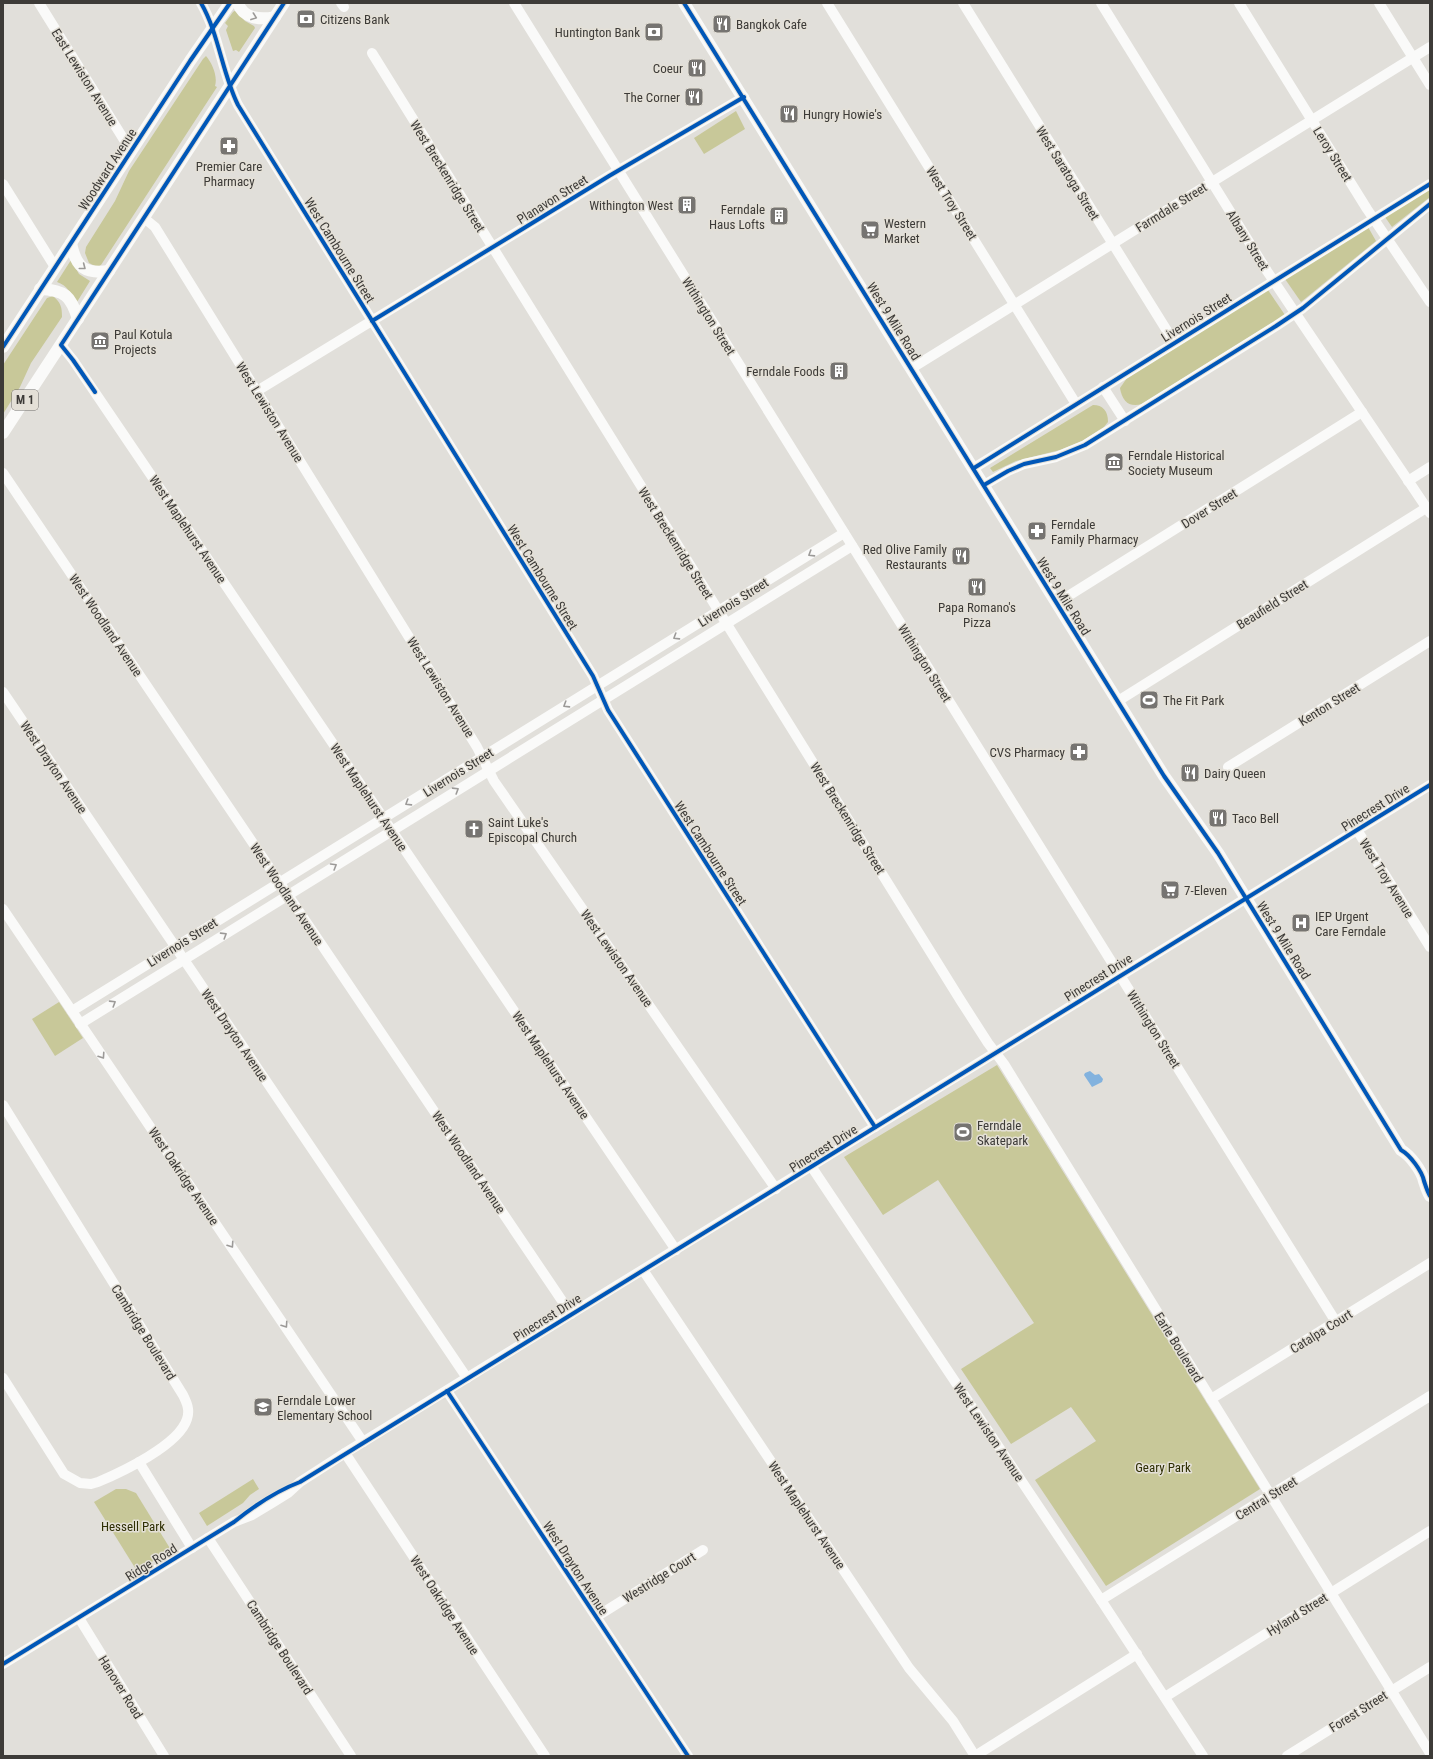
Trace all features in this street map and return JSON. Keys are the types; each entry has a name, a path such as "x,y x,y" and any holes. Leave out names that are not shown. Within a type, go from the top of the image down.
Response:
{"main road":[{"name":"Woodward Avenue","path":"3,347 212,28 230,3"},
{"path":"238,3 238,6 248,15 257,19 264,20 275,17"},
{"name":"M 1","path":"3,433 284,3"},
{"name":"West 9 Mile Road","path":"684,3 744,97 1167,781 1216,849 1401,1150 1408,1154 1424,1180 1428,1193"},
{"path":"71,243 73,254 82,267 95,273 109,271"},
{"path":"40,289 58,291 66,295 74,305 78,319"}],"street":[{"name":"East Lewiston Avenue","path":"39,3 131,151"},
{"name":"West Cambourne Street","path":"201,3 212,28 230,87 238,105 597,685 608,710 875,1127"},
{"name":"Withington Street","path":"514,3 1336,1322"},
{"name":"West Troy Street","path":"828,3 1076,404"},
{"name":"West Saratoga Street","path":"963,3 1174,342"},
{"name":"Albany Street","path":"1101,3 1274,280 1428,510"},
{"name":"Leroy Street","path":"1239,3 1374,219 1430,302"},
{"path":"1379,3 1430,85"},
{"name":"Farmdale Street","path":"912,368 1430,47"},
{"name":"West Breckenridge Street","path":"372,52 961,1001 995,1052"},
{"name":"Planavon Street","path":"257,392 619,171 744,97"},
{"path":"3,184 55,267"},
{"name":"Livernois Street","path":"974,468 1174,342 1430,184"},
{"path":"984,485 1008,471 1024,464 1070,453 1125,421 1296,313 1430,204"},
{"name":"West Lewiston Avenue","path":"144,218 155,227 482,756 494,781 776,1189"},
{"name":"West Maplehurst Avenue","path":"61,345 73,360 676,1250"},
{"path":"1103,387 1125,421"},
{"name":"Dover Street","path":"1056,603 1362,412"},
{"path":"1408,481 1430,467"},
{"name":"West Woodland Avenue","path":"3,474 572,1314"},
{"name":"Beaufield Street","path":"1118,701 1428,510"},
{"name":"Livernois Street","path":"72,1011 844,533"},
{"name":"Livernois Street","path":"80,1024 852,546"},
{"name":"Kenton Street","path":"1228,768 1430,641"},
{"name":"West Drayton Avenue","path":"3,692 467,1378"},
{"name":"Pinecrest Drive","path":"304,1479 1430,785"},
{"name":"West Troy Avenue","path":"1357,830 1430,947"},
{"name":"West Oakridge Avenue","path":"3,909 364,1442"},
{"name":"Earle Boulevard","path":"995,1052 1430,1753"},
{"name":"Cambridge Boulevard","path":"3,1106 183,1395 188,1406 187,1419 175,1437 139,1462 91,1484 80,1483 69,1478 57,1465 3,1378"},
{"name":"West Lewiston Avenue","path":"812,1166 1102,1600 1203,1756"},
{"name":"Catalpa Court","path":"1211,1399 1430,1263"},
{"name":"West Maplehurst Avenue","path":"643,1270 909,1668 953,1721 975,1756"},
{"name":"West Drayton Avenue","path":"447,1391 688,1756"},
{"name":"Central Street","path":"1102,1600 1430,1396"},
{"name":"West Oakridge Avenue","path":"346,1453 545,1756"},
{"path":"139,1462 192,1548"},
{"name":"Ridge Road","path":"3,1664 234,1522 252,1515 272,1503 304,1479"},
{"name":"Hyland Street","path":"1165,1697 1430,1531"},
{"name":"Cambridge Boulevard","path":"208,1538 351,1756"},
{"name":"Westridge Court","path":"596,1616 703,1550"},
{"name":"Hanover Road","path":"79,1618 164,1756"},
{"path":"975,1756 1137,1654"},
{"name":"Forest Street","path":"1287,1756 1430,1667"}],"green space":[{"path":"236,10 245,21 255,28 239,52 236,50 233,51 226,30 228,26 225,23"},
{"path":"206,56 214,70 216,78 215,86 217,87 101,265 97,267 89,263 85,253 86,247 115,201 129,171"},
{"path":"736,111 745,129 704,154 694,138"},
{"path":"1430,189 1430,197 1392,227 1385,217"},
{"path":"1368,227 1376,241 1301,302 1285,279"},
{"path":"71,260 79,274 90,281 77,302 66,288 57,282"},
{"path":"1268,290 1285,315 1142,404 1133,405 1124,400 1120,388 1127,378"},
{"path":"53,296 60,305 62,317 31,363 20,387 3,414 3,365 47,298"},
{"path":"1093,405 1100,406 1104,409 1108,422 1104,427 1082,441 1060,450 1016,461 993,472 990,468"},
{"path":"59,1002 83,1038 55,1056 32,1019"},
{"name":"Geary Park","path":"997,1065 1260,1489 1106,1586 1035,1480 1096,1441 1071,1407 1011,1444 961,1369 1034,1323 938,1180 883,1215 844,1157"},
{"path":"253,1479 259,1489 250,1495 243,1503 207,1526 199,1513"},
{"name":"Hessell Park","path":"116,1489 126,1489 136,1493 171,1550 137,1571 94,1502"}],"water":[{"path":"1090,1071 1095,1075 1099,1074 1103,1079 1102,1082 1092,1087 1084,1075"}],"cycle path":[{"path":"201,3 212,28 228,80 238,105 593,676 608,710 875,1127"},
{"path":"3,347 190,61 230,3"},
{"path":"95,392 61,345 284,3"},
{"path":"684,3 1164,776 1218,853 1401,1150 1412,1159 1418,1168 1430,1196"},
{"path":"372,321 609,176 744,97"},
{"path":"974,468 1430,184"},
{"path":"984,485 1008,471 1024,464 1056,457 1085,445 1276,326 1303,308 1430,204"},
{"path":"3,1664 234,1522 266,1499 300,1482 1430,785"},
{"path":"447,1391 688,1756"}],"place":[{"name":"Citizens Bank","path":"306,19"},
{"name":"Bangkok Cafe","path":"722,24"},
{"name":"Huntington Bank","path":"654,32"},
{"name":"Coeur","path":"697,68"},
{"name":"The Corner","path":"694,97"},
{"name":"Hungry Howie's","path":"789,114"},
{"name":"Premier Care Pharmacy","path":"229,146"},
{"name":"Withington West","path":"687,205"},
{"name":"Ferndale Haus Lofts","path":"779,216"},
{"name":"Western Market","path":"870,230"},
{"name":"Paul Kotula Projects","path":"100,341"},
{"name":"Ferndale Foods","path":"839,371"},
{"name":"Ferndale Historical Society Museum","path":"1114,462"},
{"name":"Ferndale Family Pharmacy","path":"1037,531"},
{"name":"Red Olive Family Restaurants","path":"961,556"},
{"name":"Papa Romano's Pizza","path":"977,587"},
{"name":"The Fit Park","path":"1149,700"},
{"name":"CVS Pharmacy","path":"1079,752"},
{"name":"Dairy Queen","path":"1190,773"},
{"name":"Taco Bell","path":"1218,818"},
{"name":"Saint Luke's Episcopal Church","path":"474,829"},
{"name":"7-Eleven","path":"1170,890"},
{"name":"IEP Urgent Care Ferndale","path":"1301,923"},
{"name":"Ferndale Skatepark","path":"963,1132"},
{"name":"Ferndale Lower Elementary School","path":"263,1407"}]}
